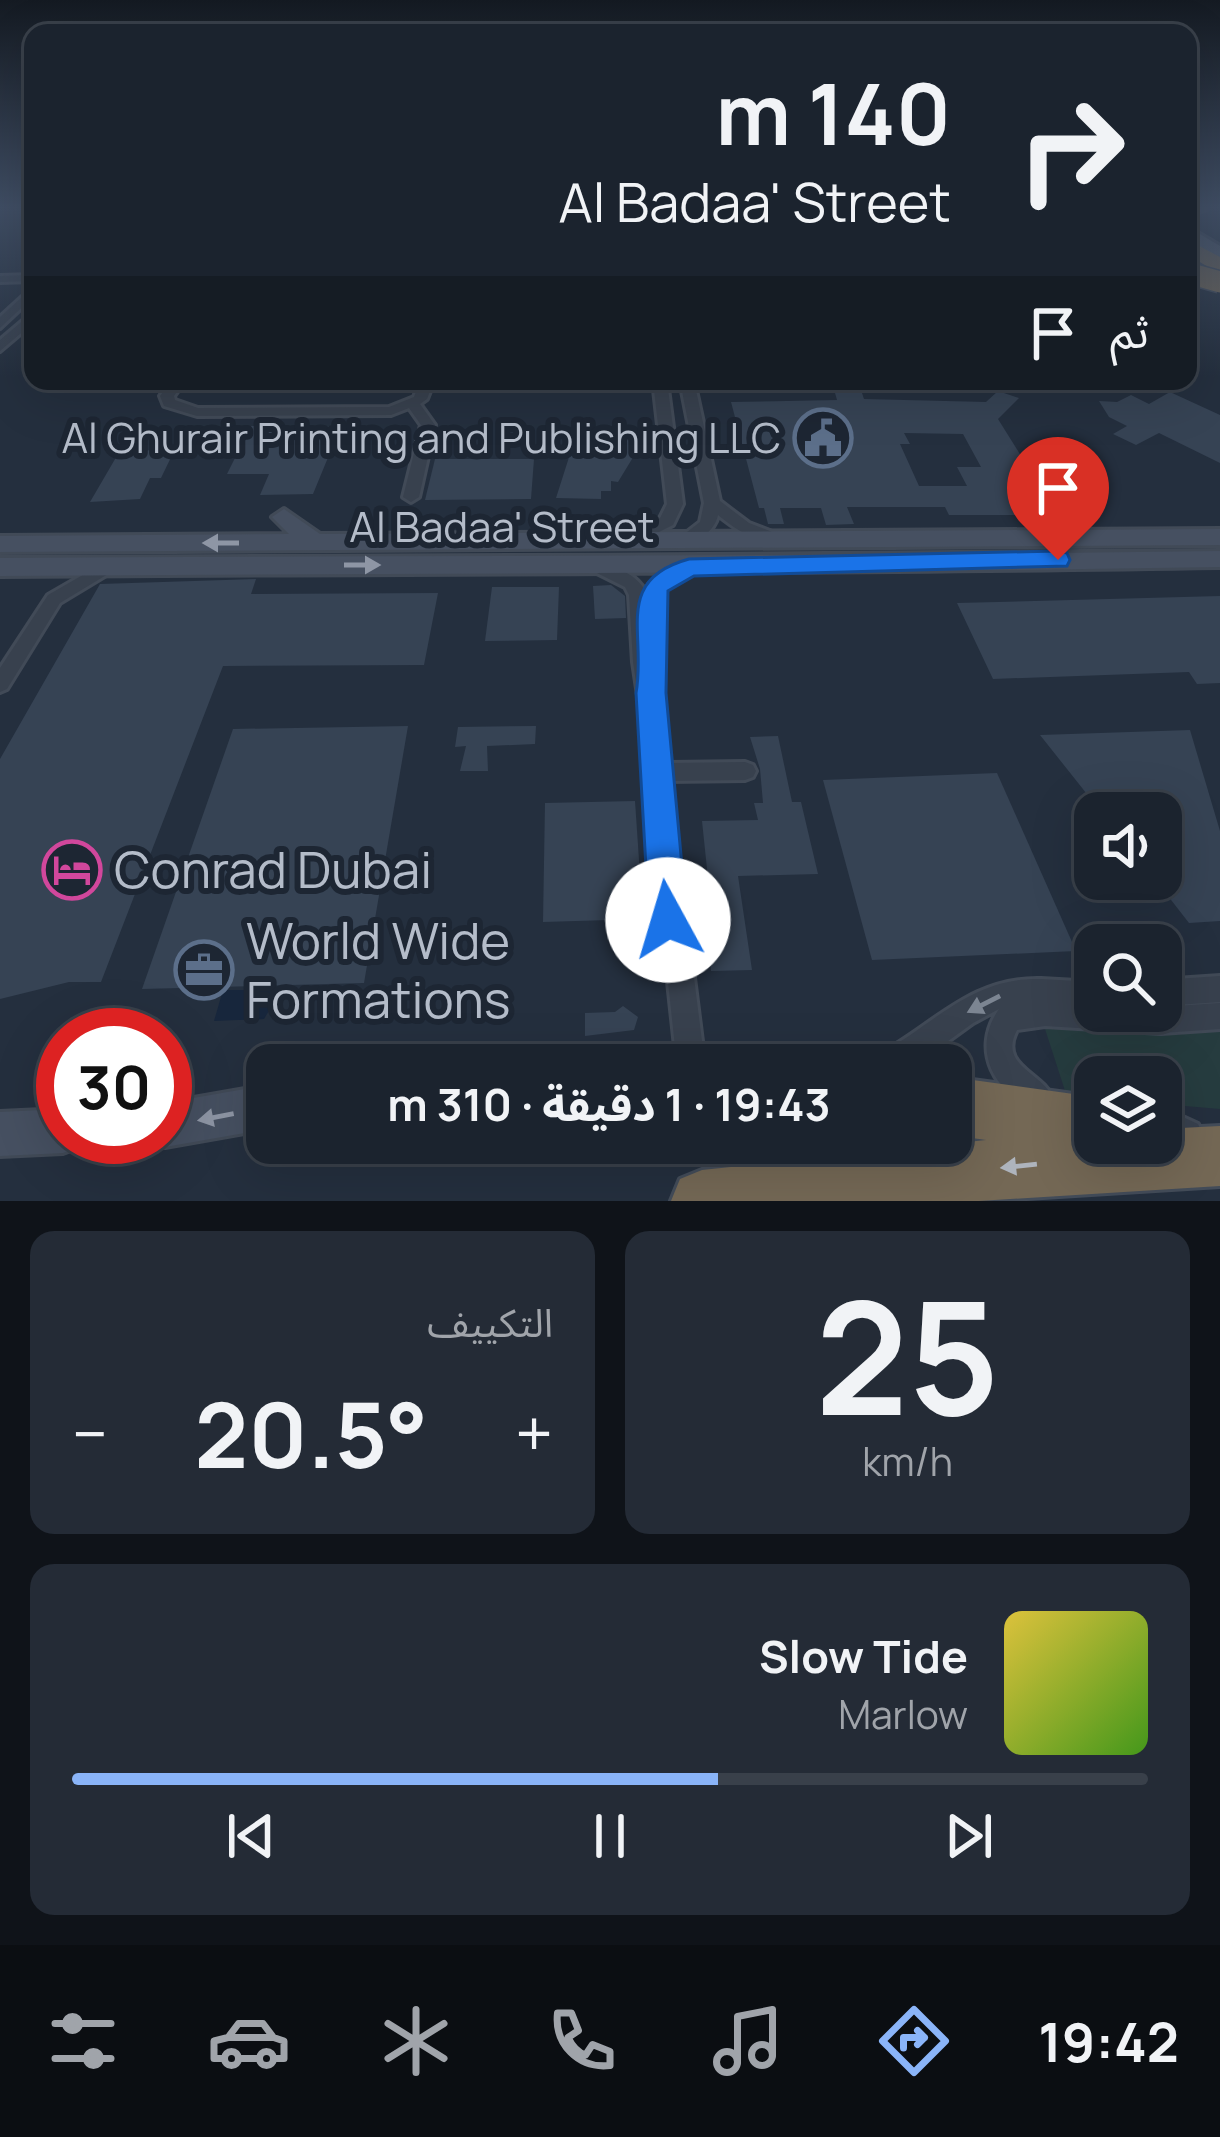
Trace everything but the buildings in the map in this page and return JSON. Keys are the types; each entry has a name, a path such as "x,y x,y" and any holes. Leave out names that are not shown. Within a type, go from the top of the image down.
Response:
{"highway":[{"path":"972,1109 1074,1123"},
{"path":"702,1201 1032,1165 1190,1136"}],"main road":[{"path":"1206,275 1220,295"},
{"path":"284,517 314,542"},
{"name":"Al Badaa' Street","path":"0,544 1220,537"},
{"path":"548,563 676,551 684,548 686,539"},
{"name":"Al Badaa' Street","path":"0,567 548,563 689,568 1220,559"},
{"path":"192,1120 246,1111"},
{"path":"0,1134 36,1132"}],"street":[{"path":"0,323 24,292"},
{"path":"0,347 24,324"},
{"path":"172,390 167,396 171,406 197,412 391,411 413,404 422,390"},
{"path":"366,410 404,402 419,390"},
{"path":"633,540 660,526 674,509 661,390"},
{"path":"686,539 708,524 712,503 689,390"},
{"path":"411,497 428,425 413,404"},
{"path":"712,503 743,527 774,539"},
{"path":"0,684 54,599 109,566"},
{"path":"44,567 54,599"},
{"path":"602,568 628,580 637,591 643,662 651,693 658,772 655,796 668,920 678,954 689,1044"},
{"path":"651,693 650,597 663,580 689,568"},
{"path":"658,772 745,771"},
{"path":"1182,992 1220,989"},
{"path":"926,1044 993,998 1010,993 1074,995"},
{"path":"1074,1103 1038,1097 1018,1085 1004,1067 997,1047 999,1029 1010,1017 1045,1013 1105,1019 1220,1016"}],"green space":[{"path":"1220,1021 1220,1109 1182,1106 1182,1056 1074,1056 1074,1098 1067,1097 1045,1029 1182,1032 1182,1023"}],"water":[{"path":"223,990 270,990 273,1004 264,1019 214,1021"}],"place":[{"name":"Al Ghurair Printing and Publishing LLC","path":"823,438"},
{"name":"Conrad Dubai","path":"72,870"},
{"name":"World Wide Formations","path":"204,970"}],"route":[{"path":"668,920 655,796 660,767 651,693 650,597 658,584 689,568 1058,560"}]}
